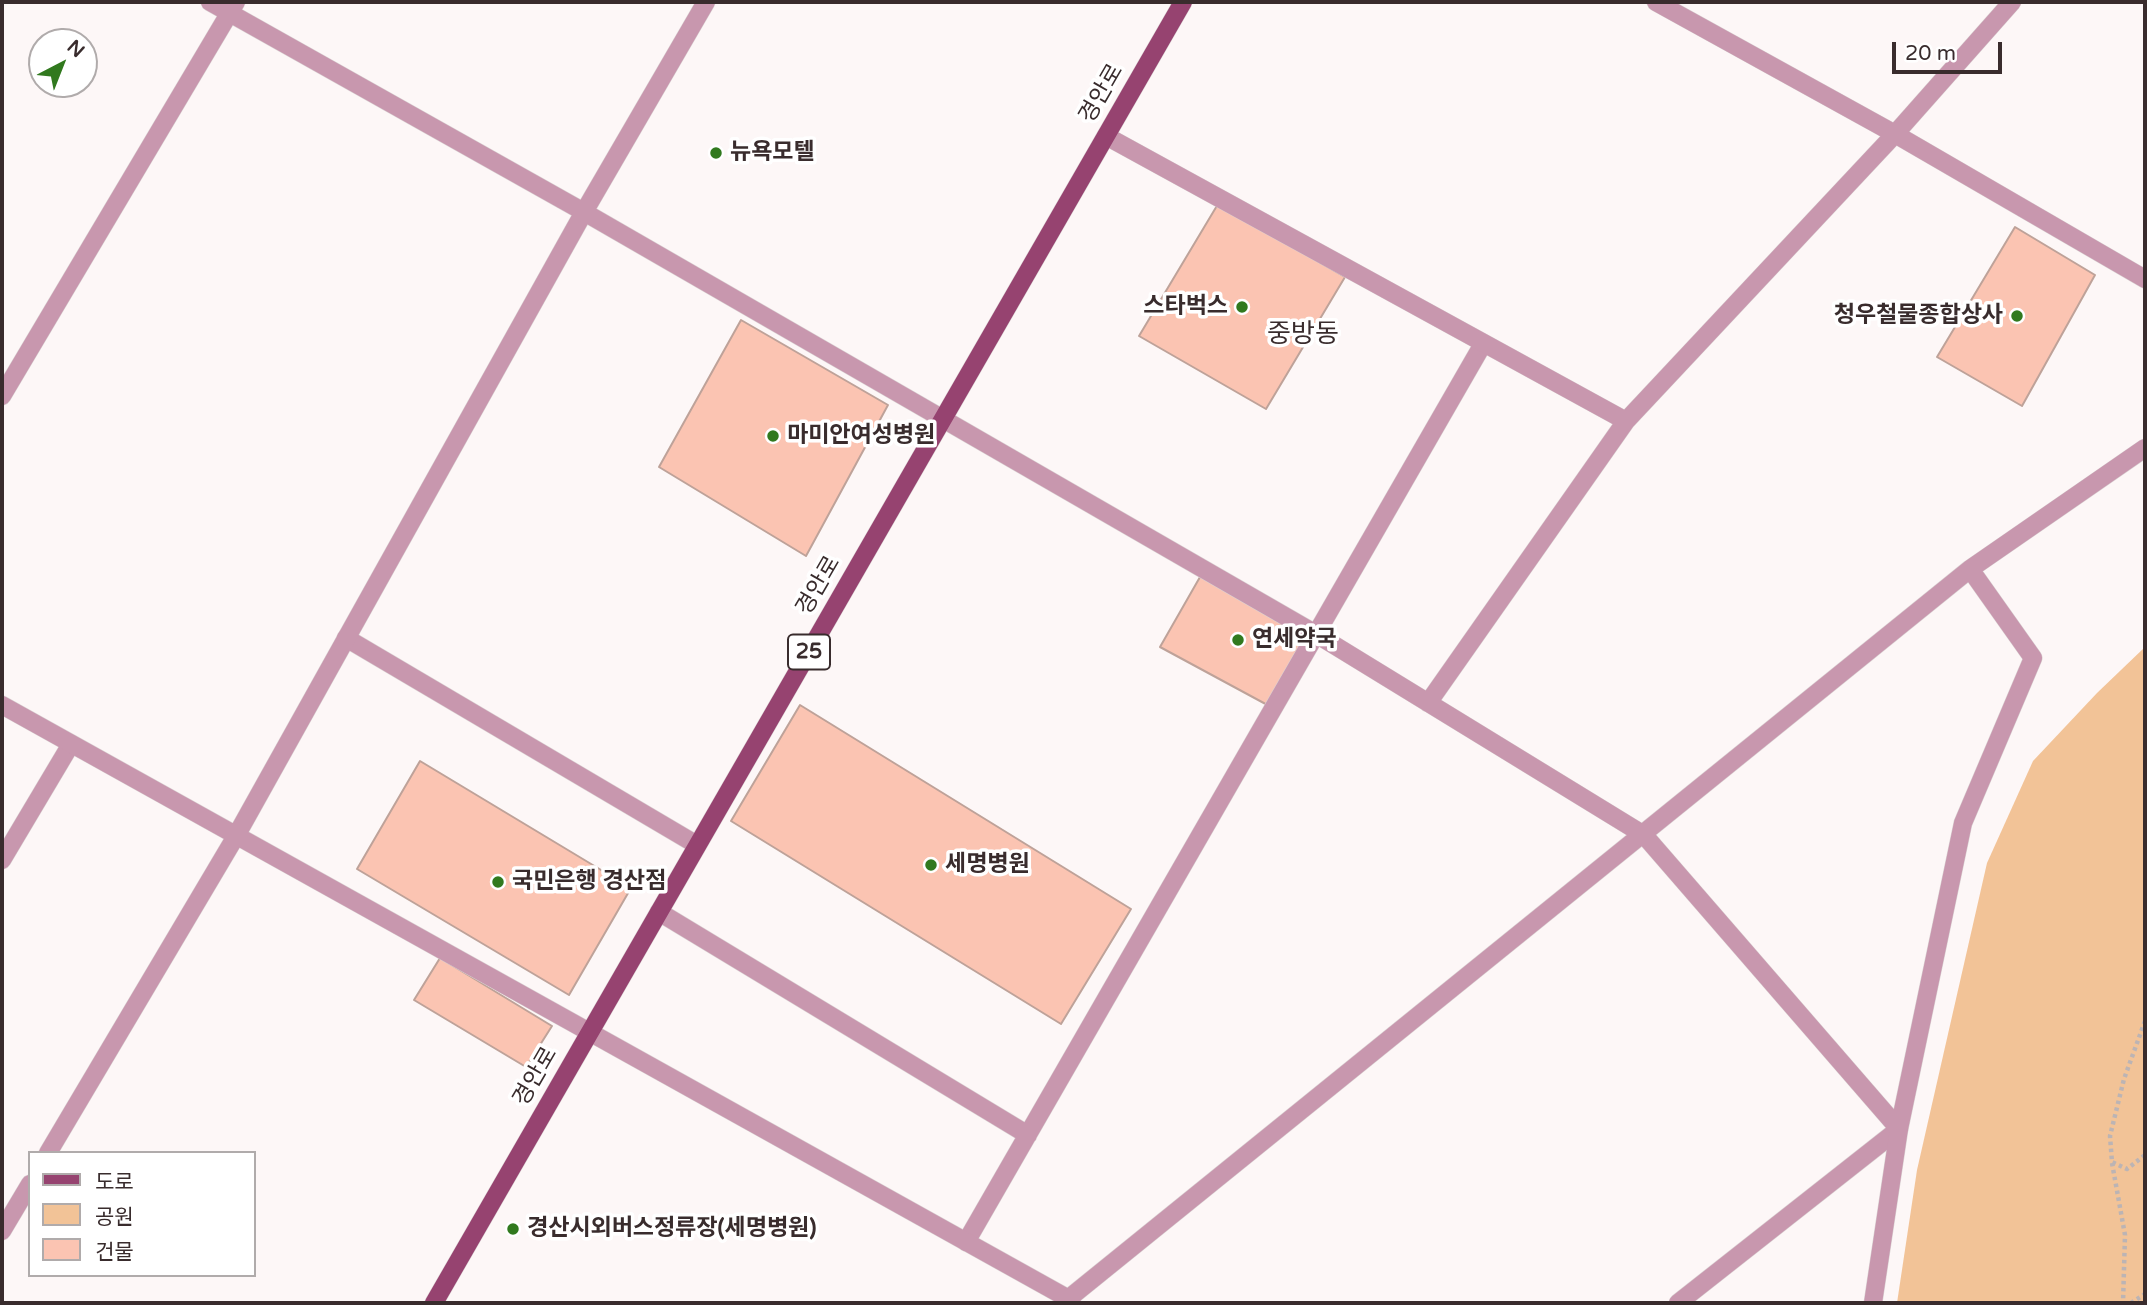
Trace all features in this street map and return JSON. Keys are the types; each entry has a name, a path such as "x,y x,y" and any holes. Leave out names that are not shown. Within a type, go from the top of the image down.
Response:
{"main road":[{"name":"경안로","path":"434,1303 1183,2"}],"street":[{"path":"210,2 232,7 1316,634 1644,835 1899,1129"},
{"path":"49,1151 236,836 584,212 706,2"},
{"path":"1428,703 1626,421 1895,134 2012,2"},
{"path":"1666,4 2145,279"},
{"path":"2,396 232,7"},
{"path":"1106,136 1626,421"},
{"path":"966,1242 1482,344"},
{"path":"2,705 966,1242 1068,1302 1970,569 2145,448"},
{"path":"1873,1303 1899,1129 1963,823 2032,658 1970,569"},
{"path":"346,638 697,845"},
{"path":"2,860 72,744"},
{"path":"659,912 1028,1135"},
{"path":"1678,1303 1899,1129"},
{"path":"2,1231 28,1187"}],"path":[{"path":"2123,1303 2125,1235 2109,1136 2124,1079 2145,1021"},
{"path":"2138,1039 2145,1036"},
{"path":"2112,1162 2127,1169 2145,1155"},
{"path":"2131,1303 2145,1294"}],"green space":[{"path":"2145,647 2145,1303 1897,1303 1917,1170 1987,863 2033,761"}],"building":[{"name":"스타벅스","path":"1218,204 1345,277 1266,409 1139,336"},
{"name":"청우철물종합상사","path":"2015,227 2095,275 2022,406 1937,357"},
{"name":"마미안여성병원","path":"741,320 888,405 806,556 659,467"},
{"name":"연세약국","path":"1204,570 1316,634 1273,708 1160,647"},
{"name":"세명병원","path":"800,705 1131,909 1061,1024 731,821"},
{"path":"420,761 631,888 569,995 357,869"},
{"path":"440,958 552,1026 526,1067 414,1000"}],"place":[{"name":"뉴욕모텔","path":"716,153"},
{"name":"스타벅스","path":"1242,307"},
{"name":"청우철물종합상사","path":"2017,316"},
{"name":"마미안여성병원","path":"773,436"},
{"name":"연세약국","path":"1238,640"},
{"name":"세명병원","path":"931,865"},
{"name":"국민은행 경산점","path":"498,882"},
{"name":"경산시외버스정류장(세명병원)","path":"513,1229"}],"district":[{"name":"중방동","path":"1303,335"}]}
